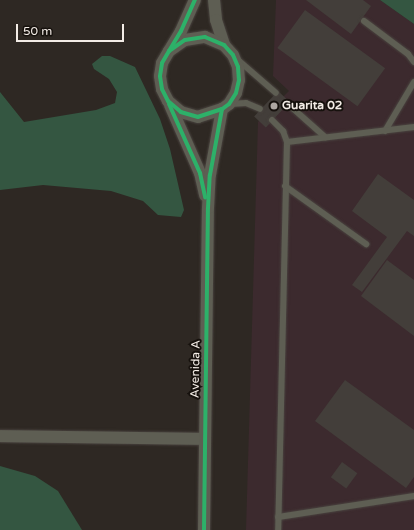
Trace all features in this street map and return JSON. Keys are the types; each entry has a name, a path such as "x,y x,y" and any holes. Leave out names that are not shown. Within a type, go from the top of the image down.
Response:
{"street":[{"path":"195,0 162,63 160,76 162,89 200,173 208,208"},
{"path":"208,208 210,176 226,107 236,93 239,80 238,67 233,55 224,45 216,20 214,0"},
{"path":"169,51 185,40 205,37 224,45"},
{"path":"168,100 181,112 198,117 226,107"},
{"name":"Avenida A","path":"204,530 208,208"},
{"path":"0,436 205,439"}],"lane":[{"path":"364,21 408,54 414,62"},
{"path":"233,55 276,93"},
{"path":"385,131 414,82"},
{"path":"226,107 246,103 260,109"},
{"path":"288,104 326,137"},
{"path":"272,120 283,131 287,142 278,530"},
{"path":"287,142 414,127"},
{"path":"286,186 366,244"},
{"path":"278,517 414,496"}],"shaded area":[{"path":"276,0 380,0 414,24 414,530 246,530 258,122 289,91 273,76"}],"green space":[{"path":"380,0 414,0 414,24"},
{"path":"102,56 110,56 135,67 160,119 170,149 184,210 181,217 158,215 143,201 111,191 43,185 0,190 0,92 24,122 96,110 115,103 117,92 109,79 94,69 92,64"},
{"path":"0,466 35,476 58,491 82,530 0,530"}],"building":[{"path":"306,0 363,0 371,6 351,34"},
{"path":"305,10 385,68 357,106 277,48"},
{"name":"Guarita 02","path":"278,91 290,102 266,128 254,117"},
{"path":"378,174 414,200 414,236 407,231 362,292 352,285 387,237 352,211"},
{"path":"387,260 414,280 414,336 361,296"},
{"path":"345,380 414,430 414,477 406,488 315,421"},
{"path":"342,462 357,473 346,489 331,477"}],"cycle path":[{"path":"169,51 185,40 205,37 224,45 233,55 238,67 239,80 236,93 229,104 222,109 198,117 181,112 168,101 162,89 160,76 162,63 169,51 181,31 195,0"},
{"path":"169,104 200,173 205,197"},
{"path":"204,530 208,208 210,175 222,109"}],"place":[{"name":"Guarita 02","path":"274,106"}]}
